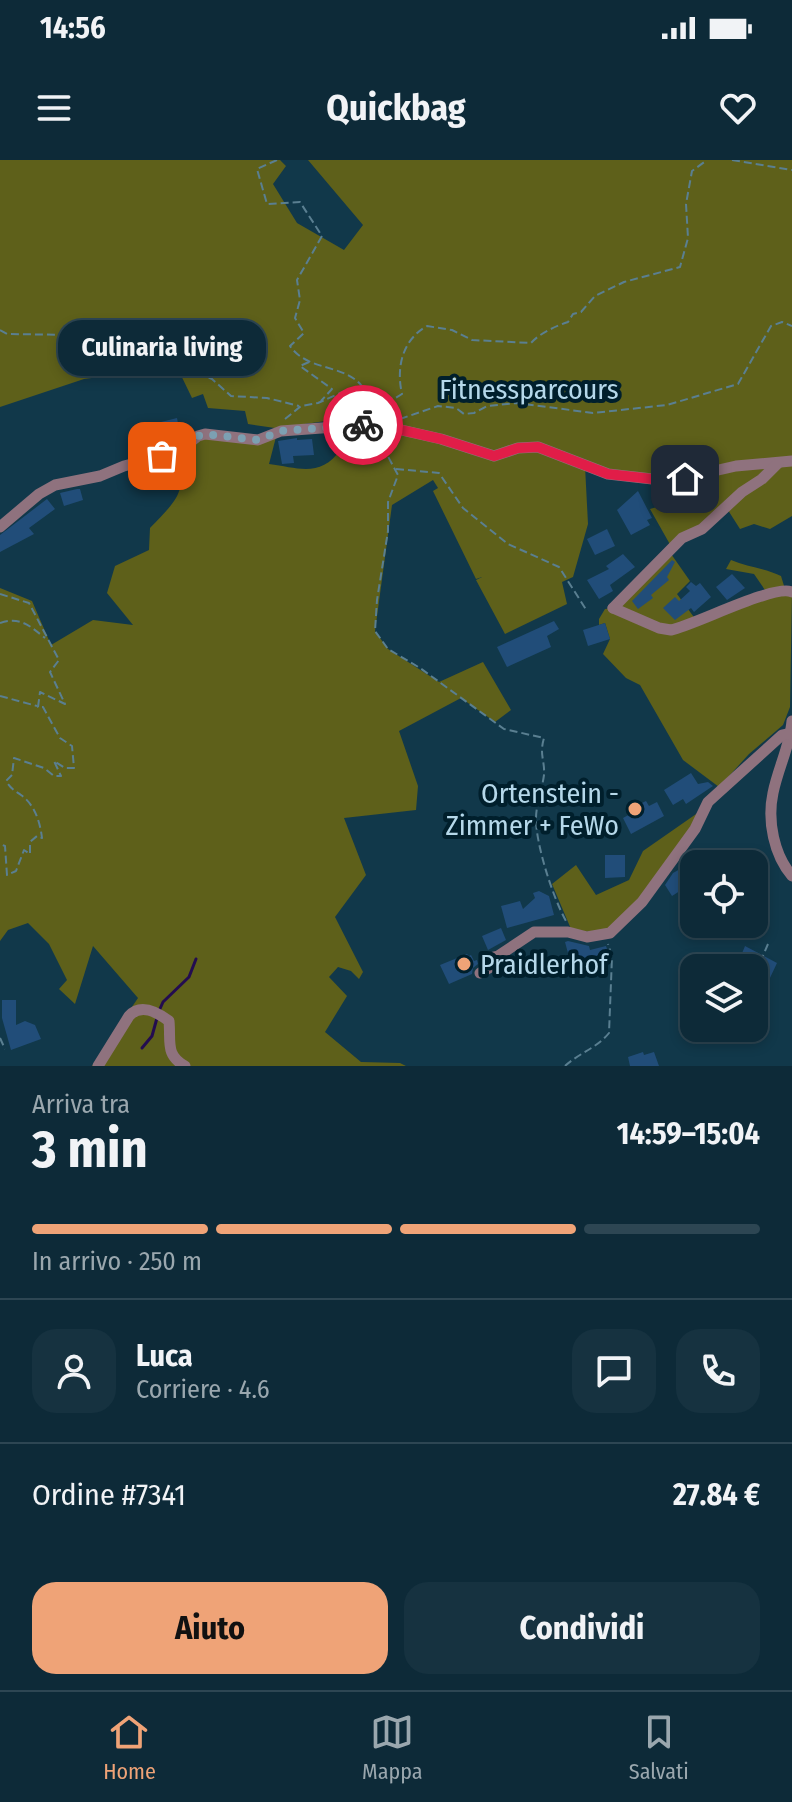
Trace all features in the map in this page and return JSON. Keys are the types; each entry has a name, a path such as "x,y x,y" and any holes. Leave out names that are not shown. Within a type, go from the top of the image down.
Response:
{"street":[{"path":"0,527 39,494 55,485 100,476 124,466 178,452 198,436 265,439 281,431 364,420 494,456 518,448 538,447 608,474 632,478 670,481 736,466 792,461"},
{"path":"778,463 702,529 682,538 613,608 671,630 768,594 785,589 792,592"},
{"path":"792,721 771,808 778,859 792,876"},
{"path":"480,973 489,968 485,959 498,956 534,932 568,932 587,937 610,933 642,902 695,829 708,802 782,735 791,733"},
{"path":"98,1066 134,1010 142,1008 169,1021 174,1060 185,1066"}],"path":[{"path":"277,160 257,169 267,204 300,202 322,236 297,280 300,300 295,318 304,333 290,346 297,356 341,372 361,384 375,414"},
{"name":"Fitnessparcours","path":"278,425 301,406 318,403 347,390 394,399 402,394 401,357 409,342 427,326 452,330 472,340 531,343 536,337 568,322 595,296 624,282 680,267 688,238 686,204 692,171 707,160"},
{"path":"732,160 792,170"},
{"name":"Fitnessparcours","path":"392,419 407,418 412,413 438,406 456,408 464,414 487,406 517,403 593,413 667,405 738,384 771,326 782,322 792,326"},
{"path":"0,330 7,334 73,335 90,341 103,354 125,358 138,365 152,362 162,354 184,360 231,396 283,400 301,406"},
{"path":"310,361 300,366 332,389 318,403"},
{"path":"384,417 375,414 364,420 381,439 398,475 388,502 388,531 375,631 388,649 420,668 504,729 544,738 540,752 544,775 536,820 540,848 568,932"},
{"path":"395,469 439,473 463,508 508,544 559,567 587,611"},
{"path":"0,594 29,603 59,660 50,672 65,704 40,692 38,707"},
{"path":"0,623 14,619 25,622 46,638"},
{"path":"0,696 43,707 60,738 72,746 74,768 65,768 54,761 61,776 54,776 44,768 14,758 12,775 6,781 30,804 39,819 42,838 37,836 30,842 30,854 24,850 16,871 7,875 5,846 0,844"},
{"path":"565,1066 603,1041 609,1033 612,957 603,936"},
{"path":"764,954 768,944"},
{"path":"0,1038 5,1049"}],"shaded area":[{"path":"0,160 280,160 286,166 273,184 297,223 344,250 363,225 308,160 792,160 792,516 770,529 754,524 740,529 726,507 672,548 650,509 687,498 685,479 585,466 588,524 573,577 562,582 567,604 505,634 476,580 482,577 476,579 433,491 438,488 433,480 392,505 375,631 388,649 439,682 483,662 511,710 495,722 461,698 399,731 418,786 416,810 344,818 366,875 335,917 363,972 359,979 351,971 338,967 329,977 347,996 325,1032 361,1062 400,1063 406,1066 92,1066 138,998 93,946 75,1004 59,989 67,980 49,944 28,923 8,930 0,941 0,588 32,601 51,645 93,620 133,625 107,593 115,566 149,550 150,528 174,501 181,486 183,450 199,437 276,437 269,464 300,469 317,468 326,464 341,449 349,426 348,418 275,428 248,424 245,411 208,408 203,394 192,398 177,367 84,379 0,407"},
{"path":"669,551 690,581 677,594 696,620 767,593 754,574 726,569 731,560 781,576 785,589 792,592 790,707 783,725 749,754 719,787 683,760 640,685 626,678 603,654 610,639 605,623 599,625 605,609 613,608"},
{"path":"699,812 656,877 603,934 571,929 552,884 576,865 596,895 629,880 643,851"}],"building":[{"path":"177,418 181,439 149,451 147,444 151,443 148,433 159,430 157,423"},
{"path":"312,439 314,455 293,456 294,463 282,464 278,441"},
{"path":"80,489 83,500 64,506 60,493"},
{"path":"673,489 675,499 660,503 654,490"},
{"path":"638,491 652,518 647,520 650,525 631,535 617,510"},
{"path":"47,499 55,509 29,528 34,534 0,552 0,535"},
{"path":"607,529 615,546 595,555 587,539"},
{"path":"623,554 635,567 610,585 613,591 599,599 587,580 609,569 606,566"},
{"path":"672,560 675,562 667,577 669,580 638,609 632,601"},
{"path":"732,574 745,588 727,600 716,587"},
{"path":"691,582 696,586 700,583 711,597 694,612 691,608 675,620 663,608 675,597 679,601 690,591 686,587"},
{"path":"554,621 559,629 547,636 551,647 507,667 497,647"},
{"path":"605,623 610,639 588,646 583,630"},
{"path":"691,773 698,784 708,782 713,786 686,804 683,799 673,805 664,790"},
{"path":"646,801 649,806 657,802 664,816 631,834 623,818 632,813 630,809"},
{"path":"605,855 625,855 625,877 605,878"},
{"path":"680,869 680,891 672,896 665,885"},
{"path":"539,891 549,896 554,915 507,928 501,906 520,901 523,909 535,898 533,893"},
{"path":"501,928 506,940 488,950 482,936"},
{"path":"565,942 589,946 590,950 606,946 611,961 572,968"},
{"path":"745,946 760,954 742,954"},
{"path":"467,954 478,964 472,974 449,984 440,965"},
{"path":"768,958 777,963 768,981"},
{"path":"2,1000 16,1000 16,1025 25,1021 35,1025 41,1039 11,1050 2,1018"},
{"path":"643,1052 644,1055 654,1052 659,1066 630,1066 628,1057"}],"waterway":[{"path":"159,1011 163,1002 189,977 196,959"},
{"path":"142,1048 152,1036 157,1018"}],"way so far":[{"path":"162,456 178,452 205,434 258,440 281,431 363,425"}],"place":[{"name":"Culinaria living","path":"162,456"},
{"name":"Ortenstein - Zimmer + FeWo","path":"635,809"},
{"name":"Praidlerhof","path":"464,964"}],"route":[{"path":"363,425 441,439 494,456 518,448 538,447 608,474 670,481 685,479"}]}
